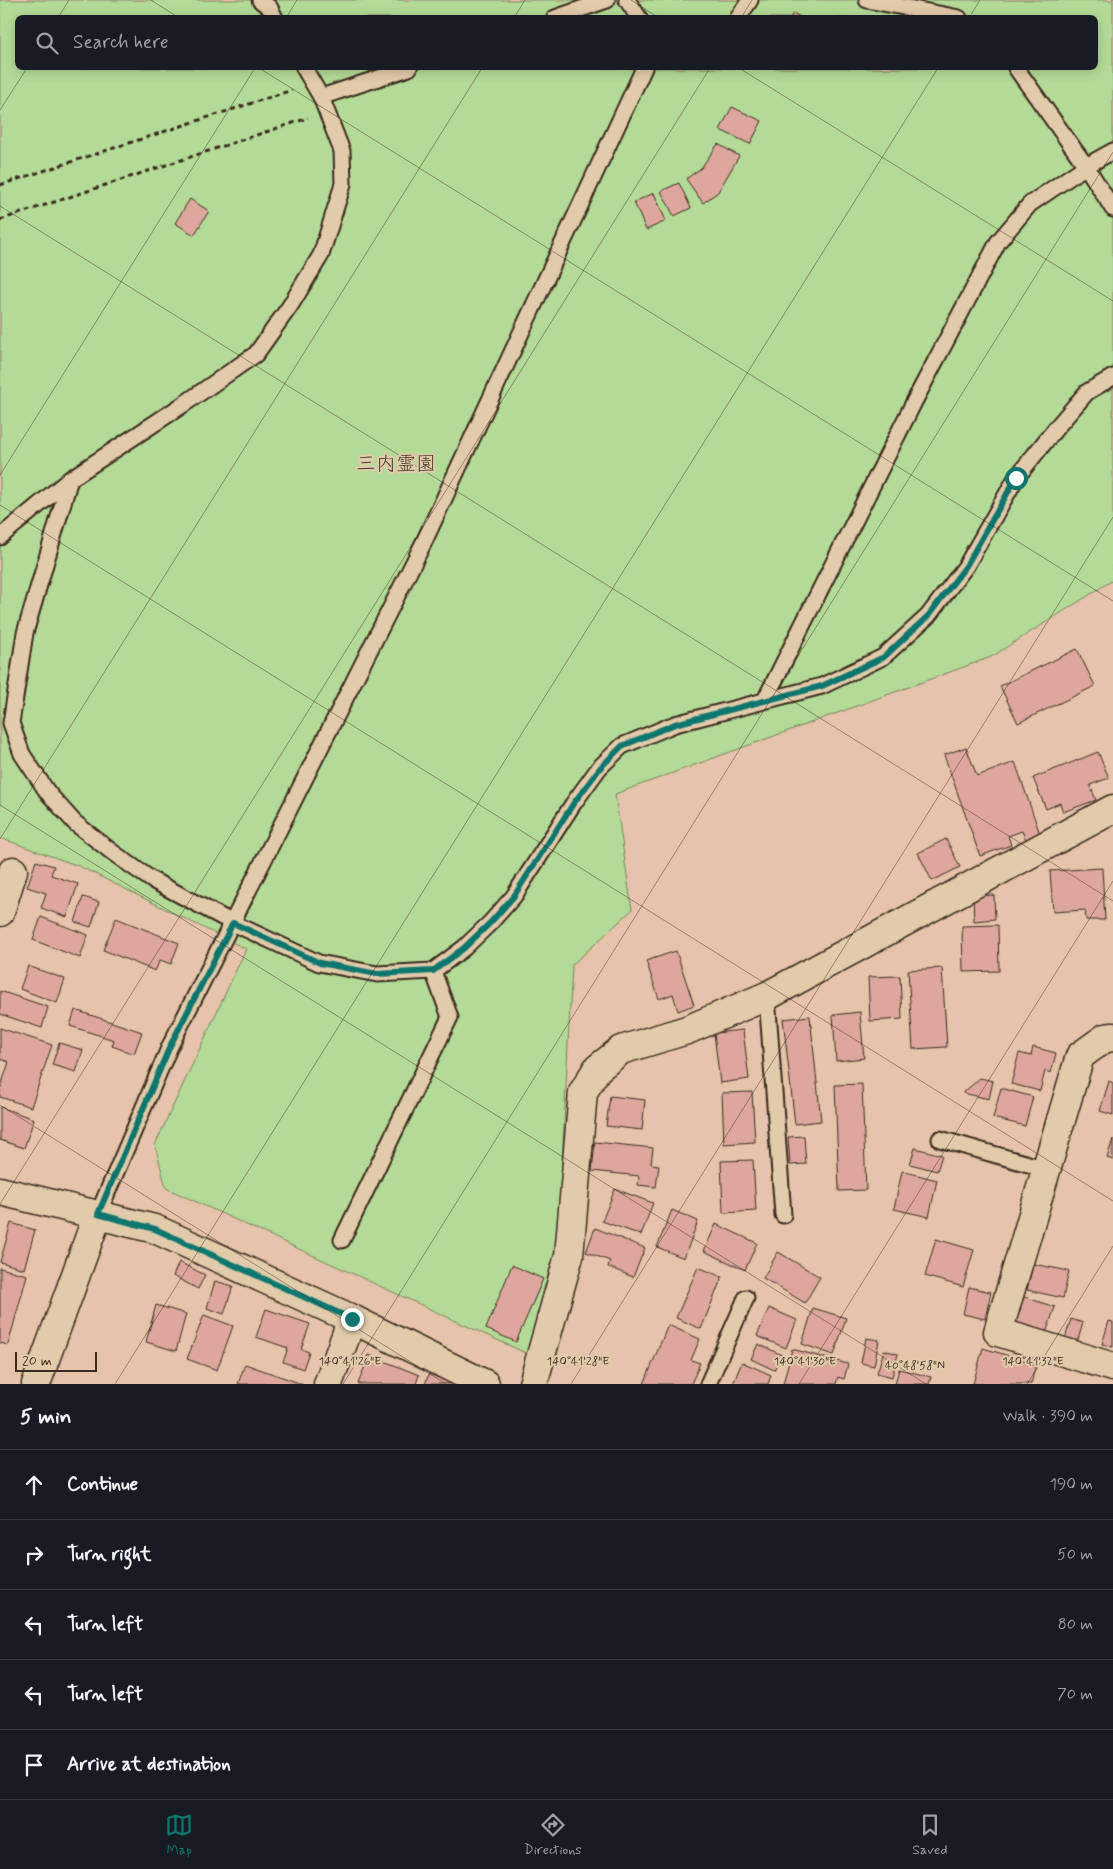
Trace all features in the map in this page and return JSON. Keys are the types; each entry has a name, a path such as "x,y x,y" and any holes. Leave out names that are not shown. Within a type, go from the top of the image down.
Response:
{"street":[{"path":"533,1384 569,1256 583,1092 597,1069 621,1050 686,1030 766,996 1113,809"},
{"path":"0,912 13,871"},
{"path":"1113,1037 1105,1038 1080,1056 998,1332 1113,1367"},
{"path":"0,1192 155,1229 352,1319 485,1384"},
{"path":"36,1384 98,1214"},
{"path":"328,1384 352,1319"}],"lane":[{"path":"260,0 270,8 274,15"},
{"path":"564,15 606,0"},
{"path":"627,0 637,15"},
{"path":"740,15 750,0"},
{"path":"868,0 944,15"},
{"path":"0,537 70,479 256,354 290,306 321,255 343,184 342,151 321,98 305,70"},
{"path":"321,98 403,70"},
{"path":"98,1214 170,1046 423,544 643,70"},
{"path":"1017,70 1086,166 1113,209"},
{"path":"764,700 927,376 998,242 1030,204 1086,166 1113,151"},
{"path":"70,479 25,633 11,724 22,754 48,793 75,823 152,880 233,923 320,963 377,974 433,971 464,948 514,896 573,804 600,768 622,746 675,724 822,686 884,657 928,616 966,566 1016,478 1087,392 1113,377"},
{"path":"342,1240 450,1017 433,971"},
{"path":"766,996 783,1216"},
{"path":"940,1139 1046,1169"},
{"path":"708,1384 746,1298"}],"path":[{"path":"0,185 313,83"},
{"path":"0,220 327,112"}],"green space":[{"name":"三内霊園","path":"0,0 1113,0 1113,580 991,657 615,794 632,910 572,965 557,1263 530,1355 166,1188 155,1145 246,949 79,866 0,838"}],"building":[{"path":"732,107 762,121 750,144 720,130"},
{"path":"718,144 739,156 718,192 703,203 686,179 701,168"},
{"path":"679,183 691,208 674,216 661,191"},
{"path":"654,193 666,221 646,230 634,202"},
{"path":"190,199 209,211 194,235 175,223"},
{"path":"1077,649 1095,686 1018,723 1000,686"},
{"path":"966,747 977,776 1015,762 1040,834 1026,840 1022,831 1008,836 1011,845 980,856 944,755"},
{"path":"1098,752 1109,778 1090,785 1096,800 1063,812 1060,803 1046,809 1033,778"},
{"path":"946,839 960,867 932,881 918,853"},
{"path":"36,861 54,866 51,875 78,884 67,917 41,908 46,893 27,887"},
{"path":"1102,868 1105,920 1086,920 1085,910 1053,912 1050,871"},
{"path":"994,895 995,919 974,921 973,896"},
{"path":"83,897 99,902 91,927 75,922"},
{"path":"41,917 88,935 80,958 33,940"},
{"path":"116,918 179,943 171,964 160,960 155,971 103,950"},
{"path":"998,925 999,971 963,972 962,926"},
{"path":"676,951 694,1005 678,1011 673,994 659,999 646,961"},
{"path":"28,966 65,979 57,1003 20,989"},
{"path":"942,968 947,1047 913,1049 908,970"},
{"path":"900,976 902,1019 870,1021 868,977"},
{"path":"0,991 48,1007 42,1028 0,1014"},
{"path":"75,1010 142,1032 134,1054 112,1046 114,1040 70,1026"},
{"path":"860,1012 864,1058 836,1061 833,1015"},
{"path":"810,1016 821,1121 795,1124 783,1019"},
{"path":"0,1028 52,1045 31,1107 0,1097 0,1089 9,1062 0,1059"},
{"path":"743,1030 749,1079 720,1083 714,1033"},
{"path":"59,1043 83,1050 76,1072 52,1065"},
{"path":"1033,1047 1056,1053 1051,1073 1045,1071 1040,1091 1011,1084 1019,1053 1031,1056"},
{"path":"980,1078 993,1081 989,1099 963,1093"},
{"path":"1109,1081 1113,1083 1113,1115 1100,1111"},
{"path":"862,1084 866,1190 839,1191 835,1085"},
{"path":"1001,1088 1033,1097 1025,1126 993,1118"},
{"path":"752,1092 755,1142 724,1144 722,1093"},
{"path":"610,1096 645,1100 642,1130 606,1126"},
{"path":"0,1107 34,1119 24,1148 0,1140"},
{"path":"804,1136 806,1164 790,1165 788,1137"},
{"path":"1113,1139 1113,1160 1107,1158"},
{"path":"595,1142 653,1148 651,1164 659,1165 656,1187 638,1185 639,1176 592,1171"},
{"path":"915,1148 942,1155 937,1171 910,1164"},
{"path":"753,1160 756,1211 723,1213 721,1161"},
{"path":"902,1171 937,1180 929,1217 894,1209"},
{"path":"615,1189 653,1203 641,1235 602,1221"},
{"path":"672,1210 698,1221 684,1258 657,1247"},
{"path":"11,1223 35,1230 24,1269 0,1262"},
{"path":"716,1224 757,1243 745,1270 704,1251"},
{"path":"595,1228 645,1248 633,1277 608,1267 610,1261 586,1252"},
{"path":"936,1239 974,1250 963,1287 925,1276"},
{"path":"778,1252 820,1277 805,1303 763,1278"},
{"path":"179,1262 205,1275 198,1289 173,1276"},
{"path":"1033,1264 1069,1271 1063,1298 1027,1290"},
{"path":"512,1265 543,1279 516,1342 486,1329"},
{"path":"698,1267 722,1277 701,1329 676,1318"},
{"path":"0,1268 27,1275 8,1345 0,1343"},
{"path":"215,1281 233,1286 224,1314 207,1308"},
{"path":"969,1287 991,1292 985,1319 963,1314"},
{"path":"1021,1296 1055,1307 1046,1333 1013,1323"},
{"path":"156,1305 186,1314 176,1351 146,1342"},
{"path":"769,1308 797,1320 786,1348 757,1336"},
{"path":"813,1308 846,1318 834,1355 802,1344"},
{"path":"266,1309 310,1324 301,1349 309,1352 303,1369 283,1362 288,1348 256,1337"},
{"path":"204,1315 233,1326 217,1370 187,1359"},
{"path":"1071,1319 1083,1323 1076,1346 1064,1342"},
{"path":"1109,1321 1113,1322 1113,1347 1102,1344"},
{"path":"668,1325 700,1339 691,1360 700,1363 691,1384 644,1384"},
{"path":"866,1338 879,1340 874,1366 861,1363"},
{"path":"758,1344 782,1355 774,1370 751,1359"},
{"path":"983,1348 1036,1364 1031,1384 973,1384"},
{"path":"792,1349 848,1364 844,1379 838,1377 836,1384 783,1384"},
{"path":"884,1350 898,1354 892,1377 877,1373"},
{"path":"369,1355 419,1375 416,1384 358,1384"},
{"path":"742,1362 771,1375 768,1384 733,1384"},
{"path":"245,1364 302,1384 238,1384"},
{"path":"899,1369 931,1377 929,1384 895,1384"},
{"path":"429,1374 454,1384 425,1384"}],"route":[{"path":"352,1319 155,1229 98,1214 127,1142 170,1046 233,923 320,963 377,974 433,971 464,948 514,896 573,804 600,768 622,746 675,724 822,686 884,657 928,616 966,566 1016,478"}]}
